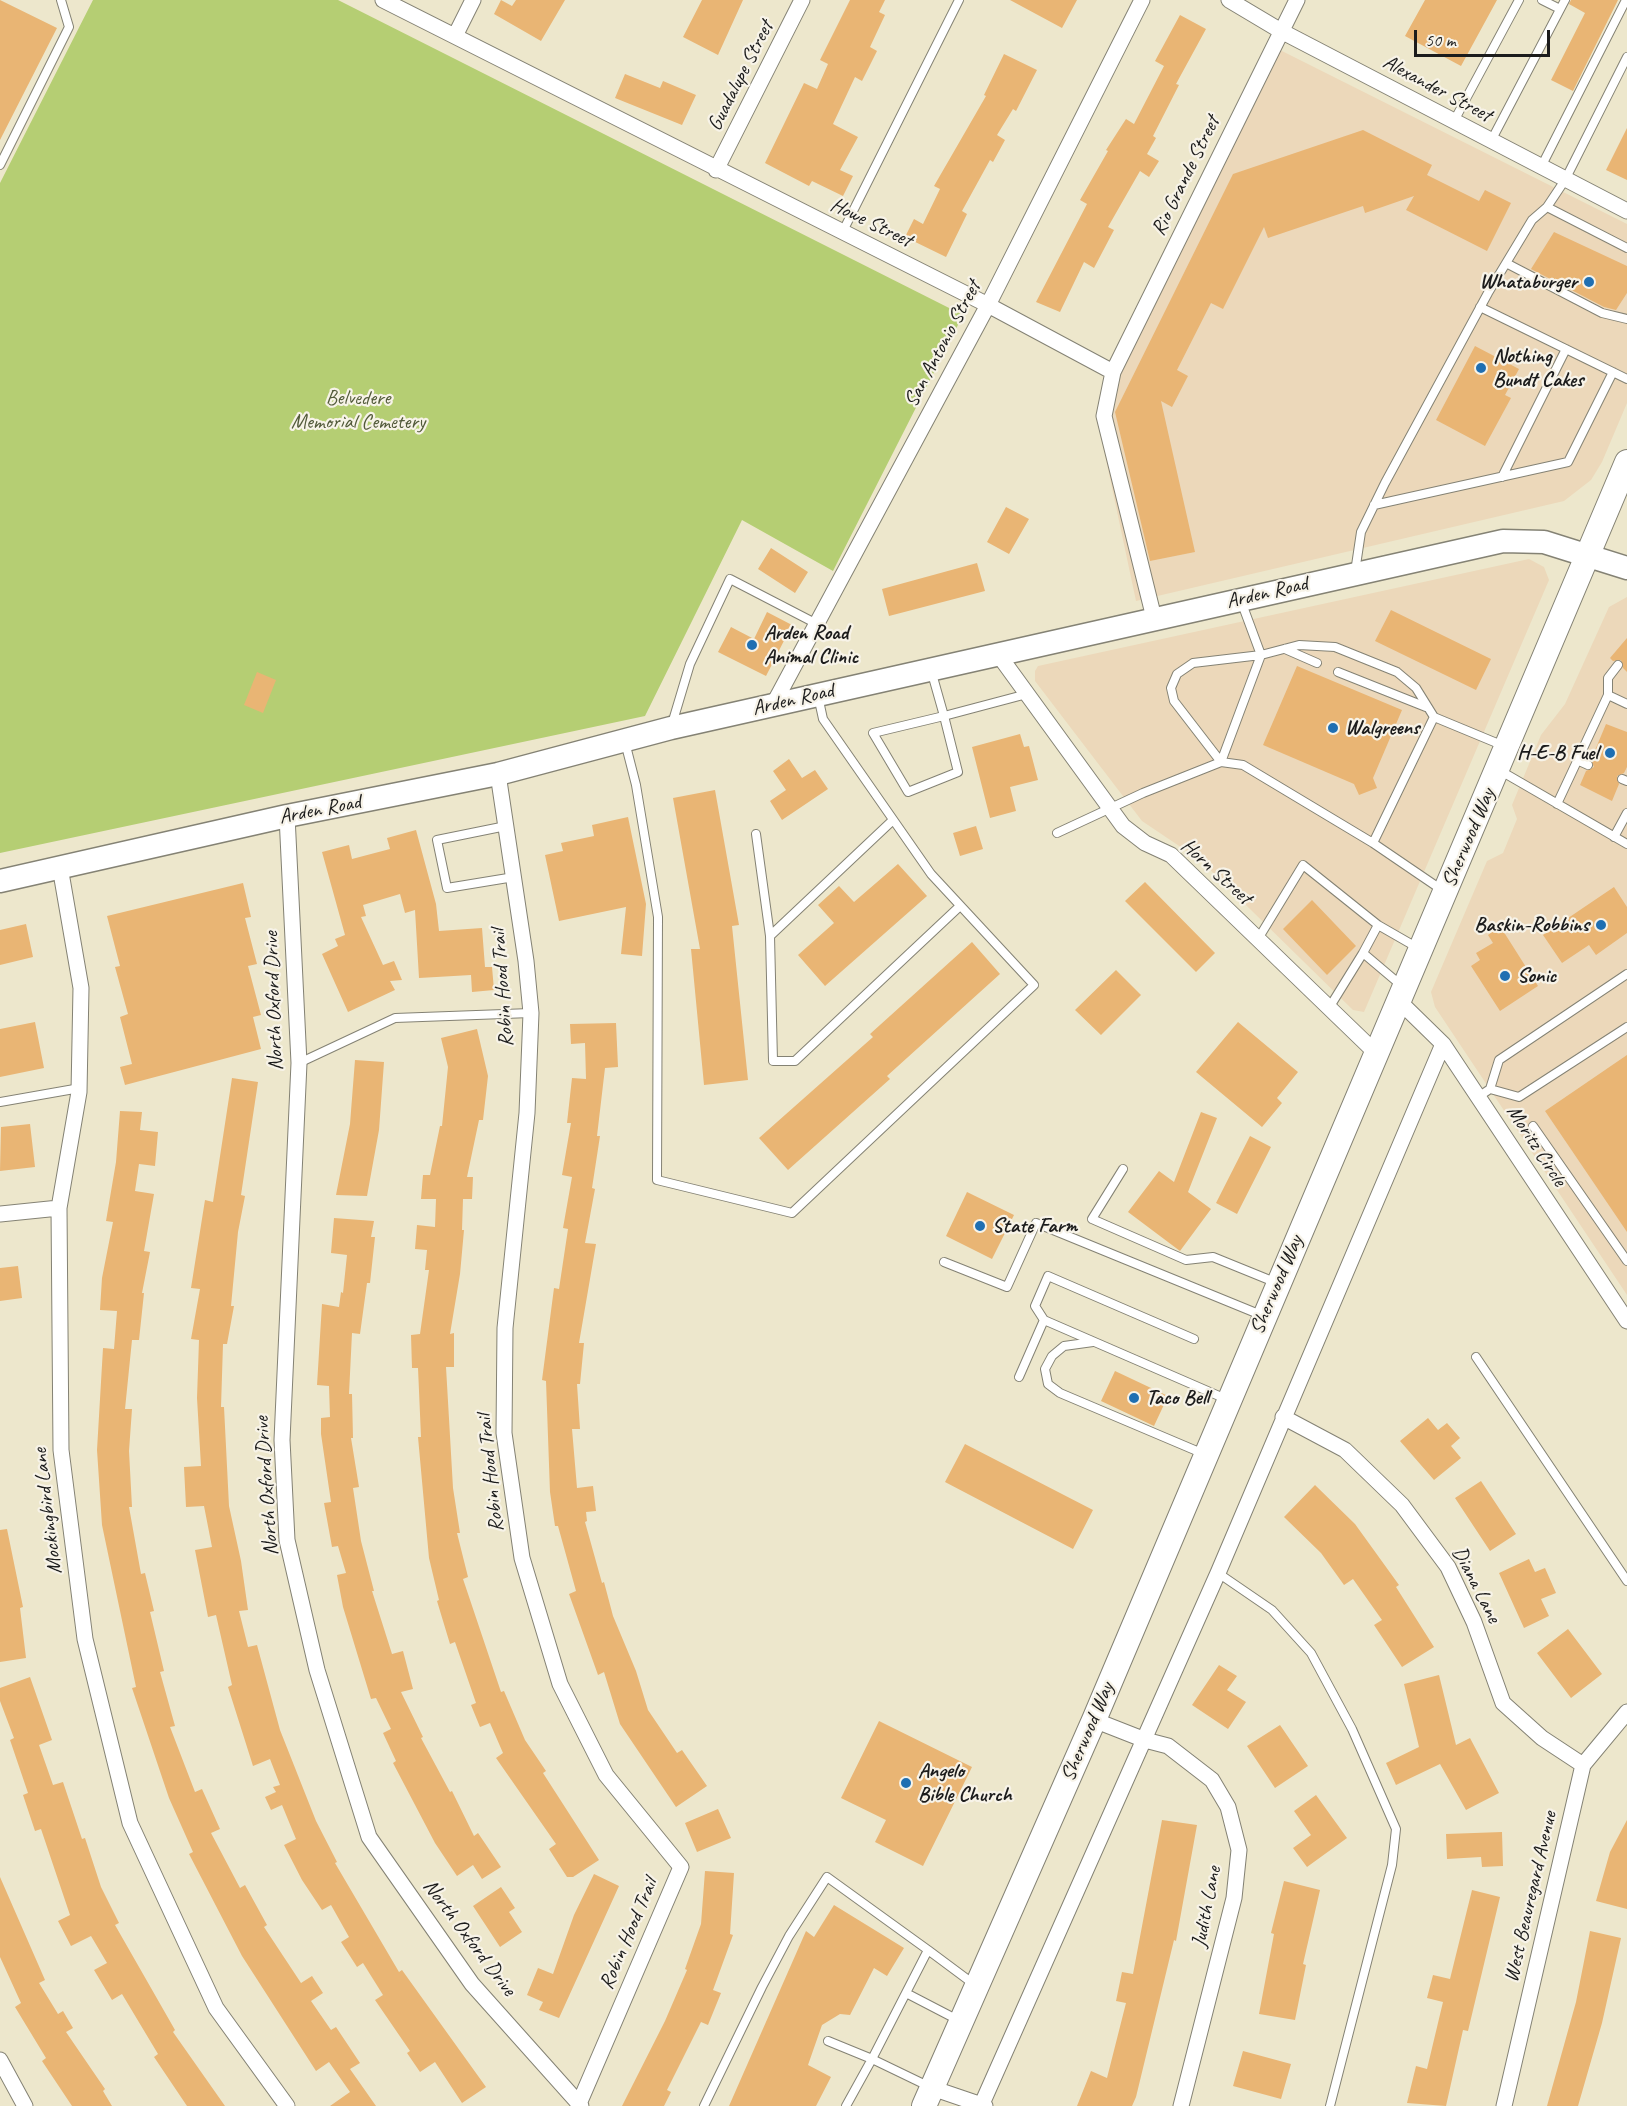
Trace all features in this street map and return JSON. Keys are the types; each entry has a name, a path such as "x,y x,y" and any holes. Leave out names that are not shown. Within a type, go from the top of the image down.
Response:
{"main road":[{"name":"Sherwood Way","path":"928,2097 1094,1720 1228,1399 1403,996 1627,462"},
{"name":"Arden Road","path":"0,881 287,816 498,774 671,728 1241,598 1503,541 1544,542 1627,568"}],"street":[{"name":"Howe Street","path":"383,0 716,170 988,305 1113,372"},
{"path":"455,36 472,0"},
{"name":"Guadalupe Street","path":"716,170 802,0"},
{"name":"San Antonio Street","path":"773,705 988,305 1142,0"},
{"name":"Alexander Street","path":"1229,0 1281,31 1627,211"},
{"name":"Rio Grande Street","path":"1113,372 1297,0"},
{"path":"1113,372 1104,416 1154,618"},
{"name":"Horn Street","path":"998,654 1110,810 1124,826 1138,837 1171,855 1377,1054"},
{"name":"Robin Hood Trail","path":"498,774 526,960 531,1013 527,1113 505,1328 504,1434 522,1558 560,1684 606,1775 681,1867 579,2105"},
{"name":"North Oxford Drive","path":"287,816 299,1063 282,1440 287,1540 317,1670 369,1837 472,1984 579,2105"},
{"name":"Mockingbird Lane","path":"60,867 81,988 80,1088 59,1208 61,1450 85,1639 130,1823 216,2008 287,2106"},
{"name":"Moritz Circle","path":"1403,996 1484,1093 1622,1304 1627,1321"},
{"path":"928,2097 983,2106 1218,1573 1443,1044"},
{"path":"0,1214 59,1208"},
{"name":"Diana Lane","path":"1283,1417 1345,1450 1402,1505 1448,1567 1474,1623 1503,1703 1542,1738 1583,1766"},
{"name":"West Beauregard Avenue","path":"1504,2106 1583,1766 1627,1712"},
{"name":"Judith Lane","path":"1094,1720 1145,1740 1168,1746 1212,1780 1228,1807 1239,1850 1234,1898 1180,2106"},
{"path":"0,2060 25,2106"}],"lane":[{"path":"0,165 69,27 61,0"},
{"path":"843,232 959,0"},
{"path":"1454,122 1519,0"},
{"path":"1542,0 1560,9"},
{"path":"1491,141 1565,0"},
{"path":"1541,168 1626,0"},
{"path":"1354,573 1360,532 1374,505 1480,307 1532,220 1547,207 1564,180 1627,57"},
{"path":"1547,207 1627,248"},
{"path":"1506,263 1602,313 1627,319"},
{"path":"1480,307 1627,379"},
{"path":"1502,477 1566,349"},
{"path":"1374,505 1568,462 1613,372"},
{"path":"671,728 690,664 730,579 818,624"},
{"path":"1221,762 1261,655 1241,598"},
{"path":"1221,762 1174,701 1172,688 1178,674 1193,663 1261,655 1299,645 1335,647 1397,672 1416,688 1434,717 1507,747"},
{"path":"1285,649 1317,663"},
{"path":"1557,804 1608,695 1608,678 1618,665"},
{"path":"931,669 944,716 958,772 908,792 873,733 944,716 1027,694"},
{"path":"1338,672 1426,707"},
{"path":"625,742 636,785 658,917 657,1180 792,1213 1034,985 931,874 823,719 818,694"},
{"path":"1608,695 1627,704"},
{"path":"1373,843 1434,717"},
{"path":"1588,737 1599,742"},
{"path":"1577,760 1588,765"},
{"path":"1057,833 1221,762 1244,765 1373,843 1446,893"},
{"path":"1497,769 1627,844"},
{"path":"1614,837 1627,813"},
{"path":"770,936 893,820"},
{"path":"506,826 437,840 447,888 514,877"},
{"path":"756,834 770,936 773,1061 795,1061 960,906"},
{"path":"1258,939 1303,865 1378,925 1422,950"},
{"path":"1329,1008 1378,925"},
{"path":"1363,953 1403,996"},
{"path":"1627,974 1499,1060 1484,1093 1519,1096 1627,1027"},
{"path":"299,1063 395,1018 531,1013"},
{"path":"0,1102 80,1088"},
{"path":"1533,1126 1627,1261"},
{"path":"1123,1169 1092,1219 1186,1260 1213,1257 1278,1283"},
{"path":"944,1262 1007,1287 1036,1223 1264,1316"},
{"path":"1194,1339 1048,1276 1035,1306 1044,1320 1228,1399"},
{"path":"1019,1377 1044,1320"},
{"path":"1095,1342 1064,1346 1052,1356 1045,1369 1048,1384 1060,1393 1205,1454"},
{"path":"1476,1356 1627,1581"},
{"path":"1218,1573 1272,1610 1311,1653 1352,1729 1396,1829 1392,1865 1330,2106"},
{"path":"704,2106 789,1936 827,1877 977,1987"},
{"path":"846,2106 928,1950"},
{"path":"906,1993 961,2022"},
{"path":"828,2041 872,2059 928,2097"}],"shaded area":[{"path":"1280,50 1627,224 1627,403 1602,462 1591,480 1564,501 1136,601 1097,417"},
{"path":"1529,559 1544,567 1549,580 1364,1012 1353,1010 1200,860 1142,821 1035,681 1035,671 1038,666"},
{"path":"1627,597 1627,1295 1435,1007 1431,992 1487,861 1503,853 1517,819 1512,805 1541,735 1565,704 1609,607"}],"green space":[{"name":"Belvedere Memorial Cemetery","path":"93,0 338,0 963,315 833,571 742,520 645,716 0,853 0,183"}],"building":[{"path":"0,0 57,28 0,140"},
{"path":"501,0 512,6 516,0 565,0 541,41 494,14"},
{"path":"702,0 743,0 718,55 683,37"},
{"path":"850,0 885,0 879,12 885,15 870,47 877,51 862,81 855,77 833,124 858,137 840,170 853,176 843,196 812,181 809,186 765,163 804,83 817,89 828,64 820,60"},
{"path":"1010,0 1077,0 1062,28"},
{"path":"1425,0 1497,0 1461,66 1405,36"},
{"path":"1571,0 1618,0 1573,91 1551,80 1585,13 1569,4"},
{"path":"1180,15 1206,29 1176,84 1179,85 1153,136 1156,138 1147,154 1159,161 1149,177 1140,171 1108,227 1114,230 1094,268 1084,262 1060,312 1036,302 1087,204 1080,200 1108,151 1106,150 1126,119 1134,124 1164,66 1155,61"},
{"path":"1004,54 1037,70 1016,111 1013,109 997,135 1005,140 993,162 990,160 962,211 967,214 946,257 905,237 914,219 923,224 940,189 934,186 986,96 984,95"},
{"path":"625,74 660,88 663,81 696,95 682,125 615,98"},
{"path":"1627,128 1627,180 1606,170"},
{"path":"1363,130 1432,165 1427,175 1479,201 1485,190 1511,203 1487,251 1406,210 1414,196 1365,213 1363,206 1268,238 1264,227 1223,309 1211,303 1177,370 1188,376 1172,407 1161,401 1195,552 1150,561 1115,412 1233,174"},
{"name":"Whataburger","path":"1554,232 1627,266 1627,293 1616,310 1604,307 1531,269"},
{"path":"1475,346 1519,369 1505,395 1511,398 1485,446 1436,420"},
{"path":"1006,507 1029,519 1009,554 987,542"},
{"path":"771,548 808,572 795,593 758,569"},
{"path":"977,563 985,591 889,616 882,589"},
{"path":"1391,610 1491,659 1476,690 1375,641"},
{"name":"Arden Road Animal Clinic","path":"767,612 792,625 766,676 718,652 731,627 754,639"},
{"path":"1627,638 1627,672 1621,660 1613,661 1610,658"},
{"name":"Walgreens","path":"1297,666 1402,710 1373,778 1377,788 1359,795 1354,784 1263,745"},
{"path":"257,672 276,680 263,713 244,705"},
{"name":"H-E-B Fuel","path":"1606,724 1627,732 1627,767 1624,773 1617,776 1619,784 1612,801 1580,785 1586,771 1594,767 1591,760"},
{"path":"1020,734 1024,747 1029,746 1038,780 1010,787 1016,811 990,818 972,747"},
{"path":"789,759 802,778 815,770 828,789 782,820 770,801 786,790 773,771"},
{"path":"715,790 739,925 732,926 748,1080 704,1085 691,949 700,949 673,798"},
{"path":"628,817 646,904 642,956 621,954 626,907 559,921 545,855 563,851 561,843 594,836 592,825"},
{"path":"976,826 983,849 960,856 953,833"},
{"path":"416,830 436,904 439,931 482,928 485,967 492,967 494,990 472,992 471,975 419,978 415,910 405,913 400,894 363,905 366,916 361,917 383,965 394,961 402,980 390,981 395,990 348,1012 322,954 338,946 335,939 345,935 322,852 349,845 352,859 390,849 387,838"},
{"path":"898,864 927,896 825,986 798,955 834,923 818,905 839,886 854,902"},
{"path":"1145,882 1215,953 1196,972 1125,901"},
{"path":"243,883 251,917 245,918 257,964 248,966 261,1015 253,1017 261,1049 125,1085 120,1067 132,1064 120,1017 128,1014 115,967 120,966 107,916"},
{"name":"Baskin-Robbins","path":"1614,887 1627,907 1627,933 1596,955 1589,945 1562,963 1543,935"},
{"path":"1312,900 1356,946 1327,975 1283,929"},
{"path":"26,924 33,957 0,965 0,930"},
{"name":"Sonic","path":"1500,926 1538,986 1500,1011 1471,966 1480,960 1476,953 1493,943 1488,935"},
{"path":"972,942 1000,974 887,1076 890,1079 788,1170 759,1138 873,1037 870,1034"},
{"path":"1116,970 1141,995 1101,1035 1075,1010"},
{"path":"35,1022 44,1068 0,1077 0,1029"},
{"path":"1238,1022 1298,1072 1277,1098 1282,1103 1262,1127 1196,1072"},
{"path":"616,1023 618,1067 605,1068 597,1136 600,1136 592,1188 595,1189 585,1243 596,1244 579,1343 584,1343 580,1384 577,1384 580,1429 572,1429 577,1488 593,1486 596,1511 586,1512 587,1521 585,1522 613,1616 636,1671 648,1710 677,1753 682,1750 707,1786 676,1807 620,1724 604,1672 598,1675 569,1594 576,1591 558,1526 555,1526 550,1492 546,1381 542,1380 554,1288 559,1289 568,1229 563,1228 572,1177 562,1175 571,1123 567,1123 572,1078 586,1079 585,1043 571,1044 570,1024"},
{"path":"477,1029 488,1076 483,1120 479,1120 467,1177 473,1177 472,1199 463,1199 462,1230 464,1230 460,1274 450,1334 454,1333 454,1367 446,1367 453,1488 460,1533 457,1533 468,1577 463,1579 501,1692 504,1691 525,1740 546,1771 543,1773 599,1860 573,1877 567,1877 549,1849 556,1844 496,1758 503,1753 490,1723 480,1727 471,1705 476,1703 455,1642 450,1644 437,1601 439,1600 429,1558 418,1437 421,1437 418,1368 412,1368 411,1335 420,1334 429,1270 425,1270 427,1250 415,1249 417,1225 435,1227 436,1199 421,1199 423,1175 430,1175 440,1126 442,1126 448,1067 441,1038"},
{"path":"1627,1055 1627,1232 1545,1111"},
{"path":"355,1060 384,1062 379,1130 367,1196 336,1195 350,1124"},
{"path":"232,1078 258,1082 241,1195 245,1196 238,1232 231,1306 234,1306 227,1344 223,1344 221,1407 224,1407 229,1506 241,1561 248,1610 239,1611 248,1647 257,1645 280,1730 316,1821 337,1862 335,1863 399,1972 402,1970 486,2087 462,2103 435,2062 420,2072 407,2053 410,2051 375,2000 383,1995 363,1963 357,1967 341,1942 349,1937 331,1905 322,1910 302,1880 284,1845 296,1839 282,1805 271,1810 265,1797 276,1792 273,1787 280,1785 270,1759 253,1766 228,1687 232,1685 216,1615 208,1617 195,1550 212,1547 204,1506 186,1507 184,1467 201,1466 197,1398 199,1340 191,1339 200,1289 191,1288 205,1200 213,1202"},
{"path":"120,1111 142,1112 140,1130 158,1132 155,1166 139,1164 135,1191 154,1194 144,1251 150,1252 142,1293 144,1293 139,1340 132,1340 125,1409 132,1409 129,1451 132,1507 129,1507 141,1574 145,1573 154,1611 150,1612 164,1671 160,1672 175,1726 170,1727 195,1792 202,1789 220,1829 211,1833 240,1888 245,1885 267,1925 264,1927 301,1983 312,1976 323,1993 311,2001 331,2030 336,2027 360,2063 350,2069 376,2106 330,2106 350,2092 329,2062 316,2071 242,1956 189,1854 193,1852 169,1798 132,1688 136,1687 102,1525 97,1450 103,1348 114,1349 117,1311 100,1310 102,1278 113,1222 106,1221 116,1162"},
{"path":"1201,1112 1217,1118 1188,1192 1211,1209 1180,1251 1128,1212 1159,1171 1174,1182"},
{"path":"30,1124 35,1167 0,1171 1,1127"},
{"path":"1250,1136 1271,1147 1237,1214 1216,1203"},
{"name":"State Farm","path":"967,1192 1014,1215 992,1259 946,1236"},
{"path":"334,1218 374,1221 371,1237 375,1237 370,1283 367,1283 360,1334 352,1333 349,1394 352,1394 353,1438 351,1438 359,1487 353,1488 361,1541 374,1591 372,1591 392,1654 403,1651 413,1689 401,1692 423,1737 421,1738 450,1792 452,1791 474,1836 478,1833 501,1867 482,1879 473,1865 457,1876 435,1843 393,1763 396,1761 383,1733 391,1729 376,1698 371,1699 343,1607 337,1575 346,1573 338,1546 332,1547 324,1503 331,1502 321,1434 321,1418 330,1417 329,1386 317,1385 322,1304 339,1307 341,1292 343,1293 347,1255 331,1253"},
{"path":"18,1266 22,1298 0,1301 0,1268"},
{"name":"Taco Bell","path":"1115,1371 1168,1396 1154,1426 1101,1401"},
{"path":"1428,1418 1438,1430 1447,1423 1460,1438 1451,1446 1461,1458 1434,1480 1400,1441"},
{"path":"965,1444 1093,1510 1073,1549 945,1482"},
{"path":"1481,1481 1516,1534 1490,1551 1455,1498"},
{"path":"1315,1485 1355,1524 1399,1585 1396,1587 1434,1647 1402,1667 1374,1625 1382,1620 1353,1579 1344,1585 1321,1553 1284,1517"},
{"path":"7,1529 23,1607 20,1608 26,1658 0,1662 0,1530"},
{"path":"1529,1559 1535,1572 1545,1568 1556,1593 1541,1599 1549,1616 1524,1628 1499,1573"},
{"path":"1568,1629 1602,1674 1571,1698 1537,1653"},
{"path":"1219,1665 1237,1676 1227,1690 1246,1702 1228,1729 1192,1705"},
{"path":"1439,1675 1456,1745 1470,1738 1499,1793 1466,1810 1440,1764 1396,1785 1386,1763 1419,1747 1404,1684"},
{"path":"30,1677 52,1740 39,1745 53,1785 63,1782 101,1887 119,1923 115,1925 175,2030 173,2032 225,2106 187,2106 154,2057 158,2054 122,1994 112,2000 94,1970 107,1963 91,1936 71,1946 58,1921 70,1915 41,1829 35,1831 23,1795 28,1793 10,1740 14,1738 0,1701 0,1688"},
{"name":"Angelo Bible Church","path":"879,1721 972,1767 923,1866 875,1842 886,1820 841,1798"},
{"path":"1280,1725 1308,1766 1275,1788 1247,1746"},
{"path":"1316,1795 1347,1838 1307,1867 1293,1848 1311,1835 1294,1811"},
{"path":"718,1809 731,1838 697,1852 685,1823"},
{"path":"1162,1820 1197,1825 1176,1941 1174,1940 1136,2097 1132,2106 1077,2106 1091,2071 1107,2078 1126,2003 1116,2001 1122,1972 1133,1974"},
{"path":"1627,1820 1627,1909 1596,1901 1610,1852"},
{"path":"1502,1832 1503,1866 1482,1867 1481,1857 1447,1859 1446,1834"},
{"path":"705,1871 734,1873 730,1934 733,1935 713,1990 721,1993 708,2025 701,2022 667,2090 671,2092 664,2106 622,2106 665,2021 687,1970 685,1969 701,1924"},
{"path":"594,1874 619,1886 559,2018 539,2010 543,2002 527,1995 538,1968 553,1974 574,1915"},
{"path":"0,1877 45,1980 39,1983 58,2014 63,2011 73,2028 66,2032 105,2089 103,2091 112,2106 72,2106 42,2061 46,2058 15,2007 21,2003 0,1957"},
{"path":"1284,1881 1320,1890 1303,1964 1306,1965 1295,2020 1259,2014 1274,1934 1271,1933"},
{"path":"501,1887 515,1908 509,1912 522,1932 500,1947 473,1906"},
{"path":"1472,1890 1500,1897 1468,2031 1463,2030 1446,2106 1407,2103 1416,2066 1427,2069 1443,2002 1427,1998 1433,1975 1450,1979"},
{"path":"834,1905 904,1948 887,1976 874,1968 850,2015 840,2014 822,2025 808,2065 831,2077 816,2106 729,2106 806,1931 814,1937"},
{"path":"1590,1931 1621,1938 1602,2023 1578,2106 1547,2106 1576,2002"},
{"path":"1243,2051 1291,2064 1281,2099 1233,2086"}],"place":[{"name":"Whataburger","path":"1589,282"},
{"name":"Nothing Bundt Cakes","path":"1481,368"},
{"name":"Arden Road Animal Clinic","path":"752,645"},
{"name":"Walgreens","path":"1333,728"},
{"name":"H-E-B Fuel","path":"1610,753"},
{"name":"Baskin-Robbins","path":"1601,925"},
{"name":"Sonic","path":"1505,976"},
{"name":"State Farm","path":"980,1226"},
{"name":"Taco Bell","path":"1134,1398"},
{"name":"Angelo Bible Church","path":"906,1783"}]}
